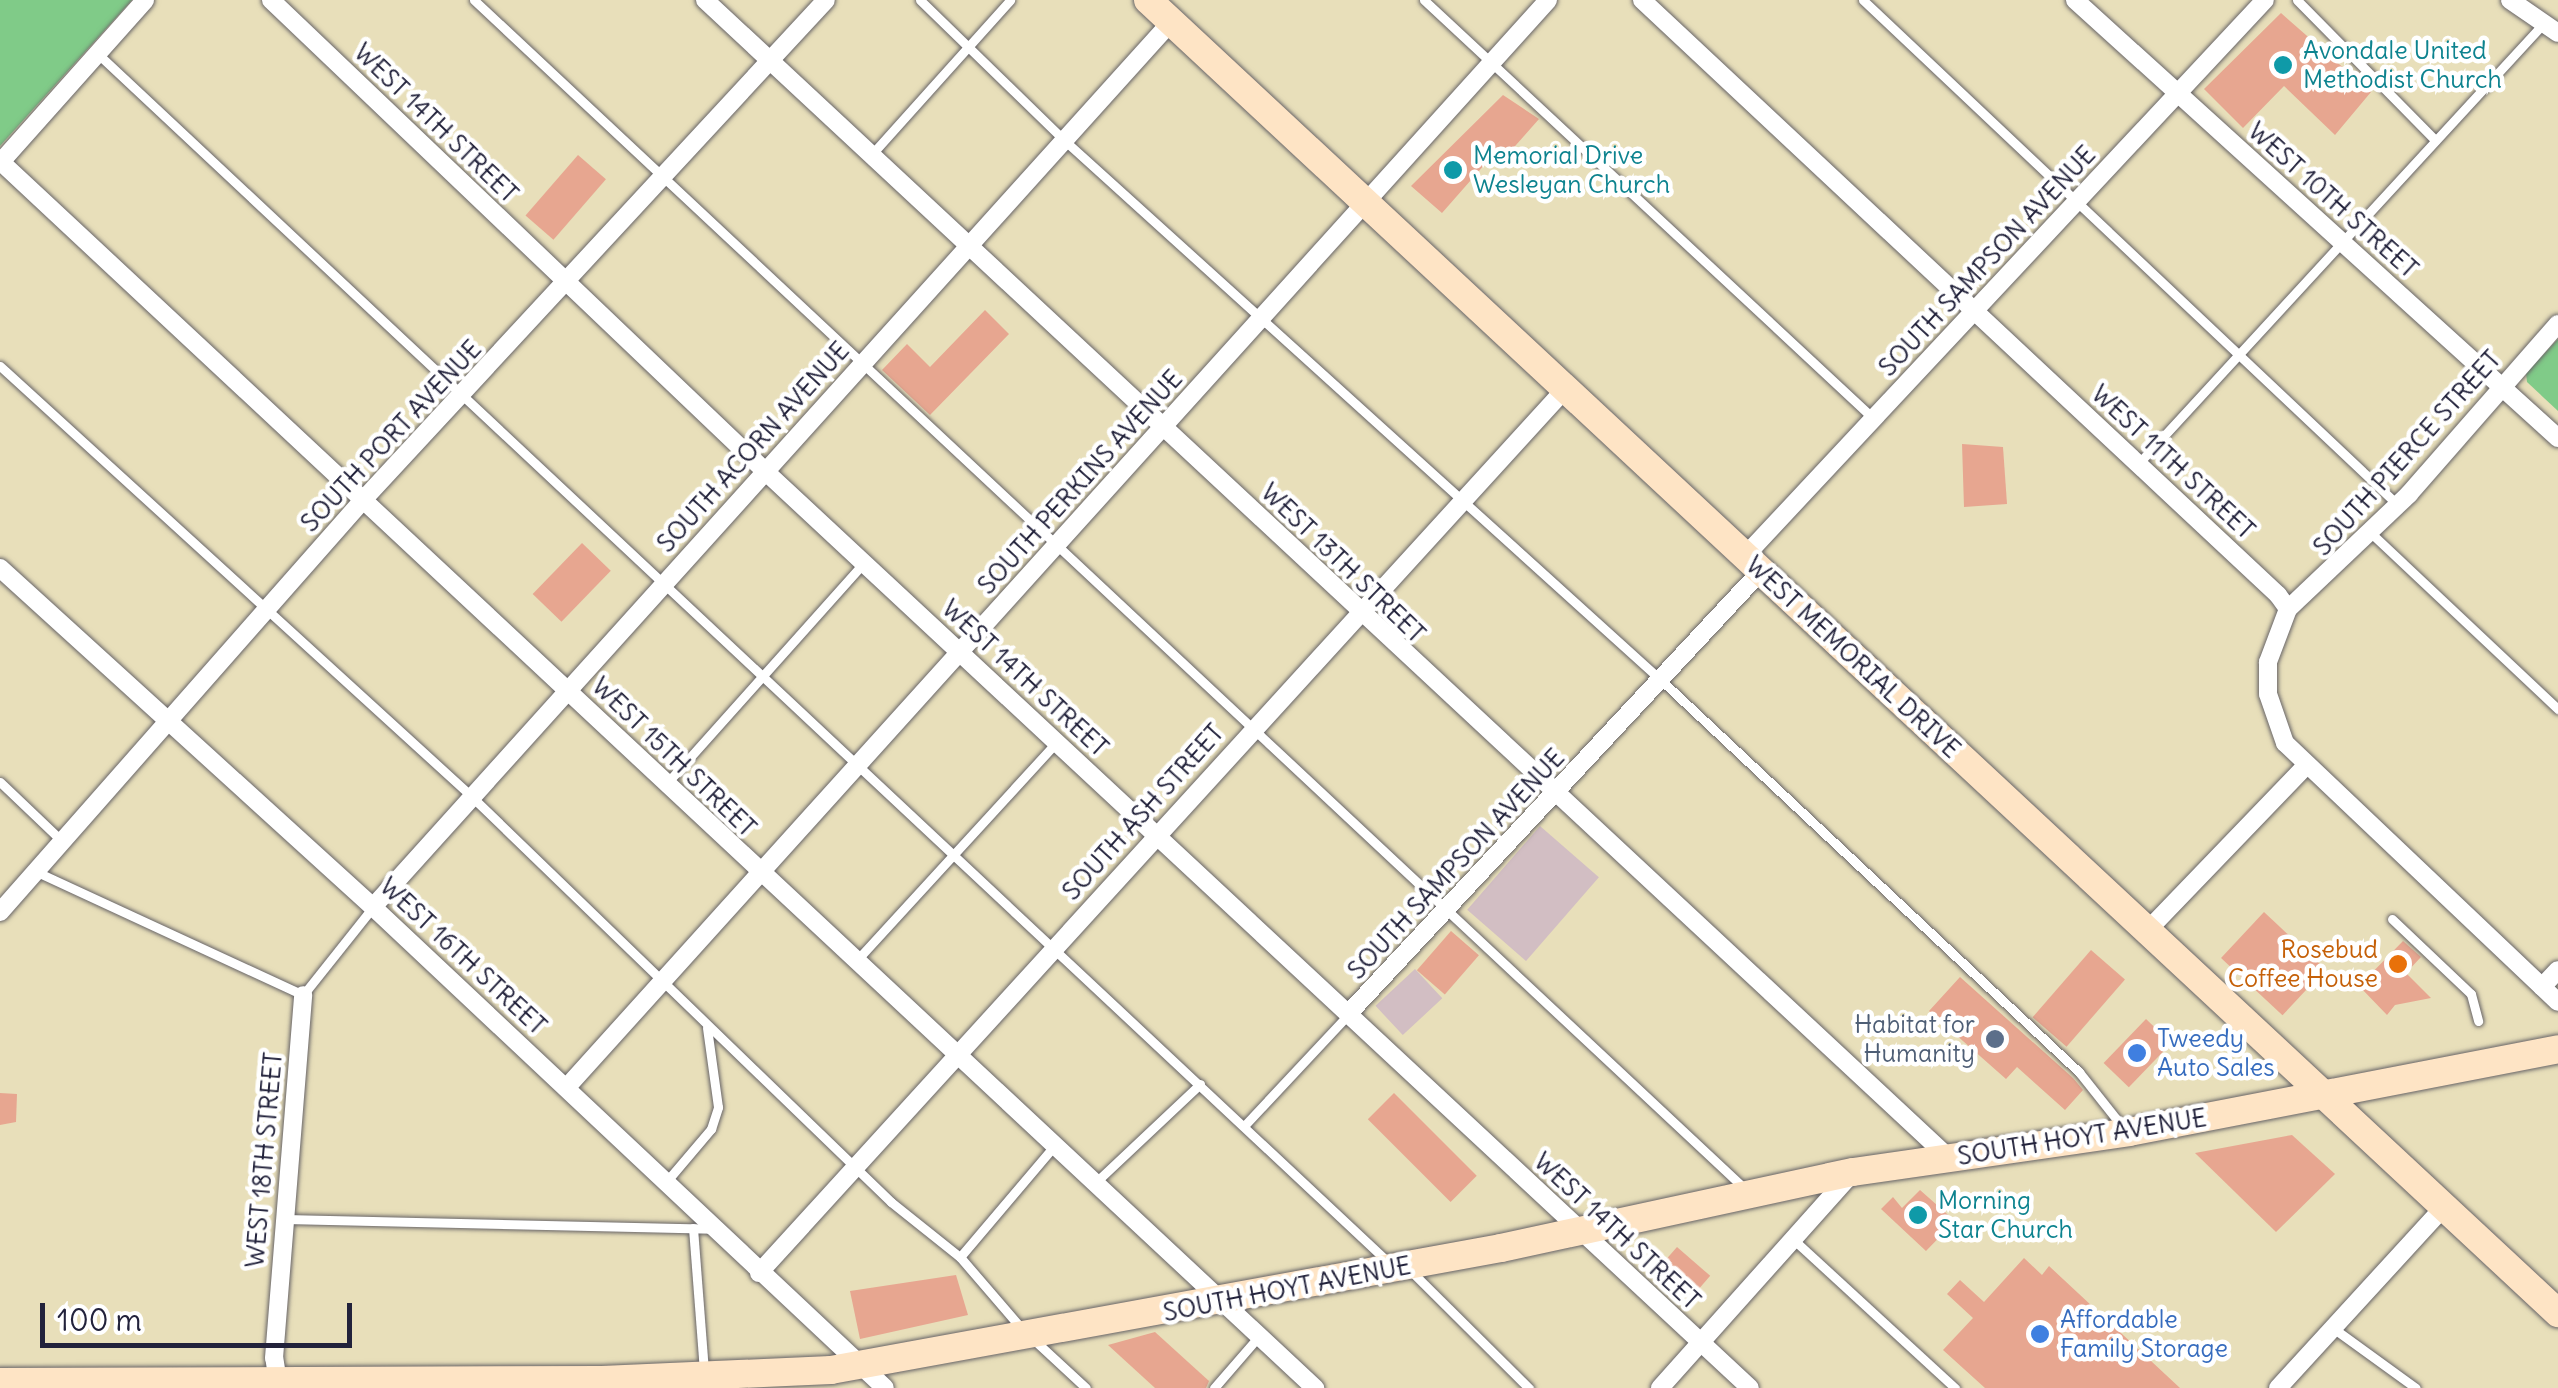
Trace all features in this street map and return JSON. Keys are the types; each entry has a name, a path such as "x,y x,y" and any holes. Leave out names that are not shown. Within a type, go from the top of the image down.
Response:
{"main road":[{"name":"WEST MEMORIAL DRIVE","path":"1148,0 2558,1313"},
{"name":"SOUTH HOYT AVENUE","path":"0,1382 602,1384 784,1380 1032,1338 1401,1267 1853,1172 2128,1132 2558,1049"}],"street":[{"path":"0,162 145,0"},
{"name":"WEST 14TH STREET","path":"271,0 766,472 1350,1013 1576,1232 1750,1388"},
{"name":"WEST 13TH STREET","path":"704,0 1164,426 1359,614 1950,1159"},
{"name":"SOUTH PORT AVENUE","path":"0,912 363,500 826,0"},
{"name":"SOUTH PERKINS AVENUE","path":"567,1087 1548,0"},
{"name":"WEST 11TH STREET","path":"1642,0 2288,609"},
{"name":"WEST 10TH STREET","path":"2076,0 2176,95 2342,240 2558,438"},
{"name":"SOUTH SAMPSON AVENUE","path":"1350,1013 1662,681 1874,419 2266,0"},
{"path":"2510,0 2550,29"},
{"name":"SOUTH ACORN AVENUE","path":"374,907 469,794 766,472 1171,22"},
{"name":"WEST 15TH STREET","path":"0,162 1314,1388"},
{"name":"SOUTH PIERCE STREET","path":"2288,609 2398,506 2558,324"},
{"name":"SOUTH ASH STREET","path":"759,1273 1566,388"},
{"name":"WEST 16TH STREET","path":"0,568 374,907 885,1388"},
{"path":"2288,609 2268,662 2268,694 2286,743 2558,1002"},
{"path":"2146,932 2306,766"},
{"path":"2542,987 2558,970"},
{"name":"WEST 18TH STREET","path":"279,1384 274,1358 303,995"},
{"path":"1660,1388 1853,1172"},
{"path":"2278,1388 2445,1206"}],"lane":[{"path":"474,0 866,360 1749,1193"},
{"path":"920,0 1064,140 1662,681 2079,1072 2128,1132"},
{"path":"870,156 1010,0"},
{"path":"1424,0 1874,419"},
{"path":"1863,0 2398,506"},
{"path":"2297,0 2435,140"},
{"path":"2138,464 2435,140 2550,29"},
{"path":"96,52 466,392 1244,1126 1529,1388"},
{"path":"0,366 469,794 855,1168 960,1258 1032,1338 1086,1388"},
{"path":"2371,533 2558,709"},
{"path":"666,783 864,563"},
{"path":"856,962 1057,742"},
{"path":"0,782 63,842"},
{"path":"37,872 303,995 374,907"},
{"path":"2392,919 2471,994 2478,1021"},
{"path":"1244,1126 1350,1013"},
{"path":"665,1183 711,1129 718,1107 708,1028"},
{"path":"1094,1184 1200,1084"},
{"path":"960,1258 1054,1146"},
{"path":"284,1219 712,1229"},
{"path":"693,1228 704,1382"},
{"path":"1794,1240 1954,1388"},
{"path":"2333,1328 2416,1388"},
{"path":"1214,1388 1259,1336"}],"shaded area":[{"path":"1540,826 1599,877 1526,961 1467,910"},
{"path":"1415,969 1442,998 1403,1035 1376,1006"}],"green space":[{"path":"0,0 132,0 0,146"},
{"path":"2558,339 2558,411 2527,382 2526,373"}],"building":[{"name":"Avondale United Methodist Church","path":"2281,13 2371,92 2335,135 2284,86 2243,128 2204,89"},
{"name":"Memorial Drive Wesleyan Church","path":"1503,95 1539,119 1508,154 1500,147 1442,213 1411,186"},
{"path":"578,155 606,179 553,240 526,215"},
{"path":"985,310 1009,334 930,415 882,370 907,344 930,367"},
{"path":"1962,444 2003,447 2007,504 1964,507"},
{"path":"582,543 611,571 561,622 533,594"},
{"path":"2264,912 2325,969 2282,1015 2221,958"},
{"path":"1451,931 1479,955 1445,995 1417,970"},
{"name":"Rosebud Coffee House","path":"2403,941 2421,957 2406,973 2431,998 2395,1005 2387,1015 2359,986"},
{"path":"2091,950 2125,980 2067,1047 2033,1017"},
{"name":"Habitat for Humanity","path":"1960,977 2083,1090 2065,1110 2017,1067 2006,1079 1929,1011"},
{"name":"Tweedy Auto Sales","path":"2146,1019 2171,1043 2129,1087 2104,1063"},
{"path":"0,1093 17,1094 16,1122 0,1125"},
{"path":"1394,1093 1477,1176 1451,1202 1368,1119"},
{"path":"2292,1135 2335,1174 2276,1232 2195,1153"},
{"name":"Morning Star Church","path":"1920,1190 1955,1221 1926,1251 1881,1209 1893,1197 1902,1208"},
{"path":"1677,1247 1710,1276 1693,1295 1660,1267"},
{"name":"Affordable Family Storage","path":"2024,1258 2042,1275 2049,1266 2180,1388 1985,1388 1943,1350 1973,1318 1947,1294 1960,1280 1984,1302"},
{"path":"956,1275 968,1315 860,1339 850,1291"},
{"path":"1155,1332 1209,1381 1206,1388 1155,1388 1108,1345"}],"place":[{"name":"Avondale United Methodist Church","path":"2283,65"},
{"name":"Memorial Drive Wesleyan Church","path":"1453,170"},
{"name":"Rosebud Coffee House","path":"2398,964"},
{"name":"Habitat for Humanity","path":"1995,1039"},
{"name":"Tweedy Auto Sales","path":"2137,1053"},
{"name":"Morning Star Church","path":"1918,1215"},
{"name":"Affordable Family Storage","path":"2040,1334"}]}
